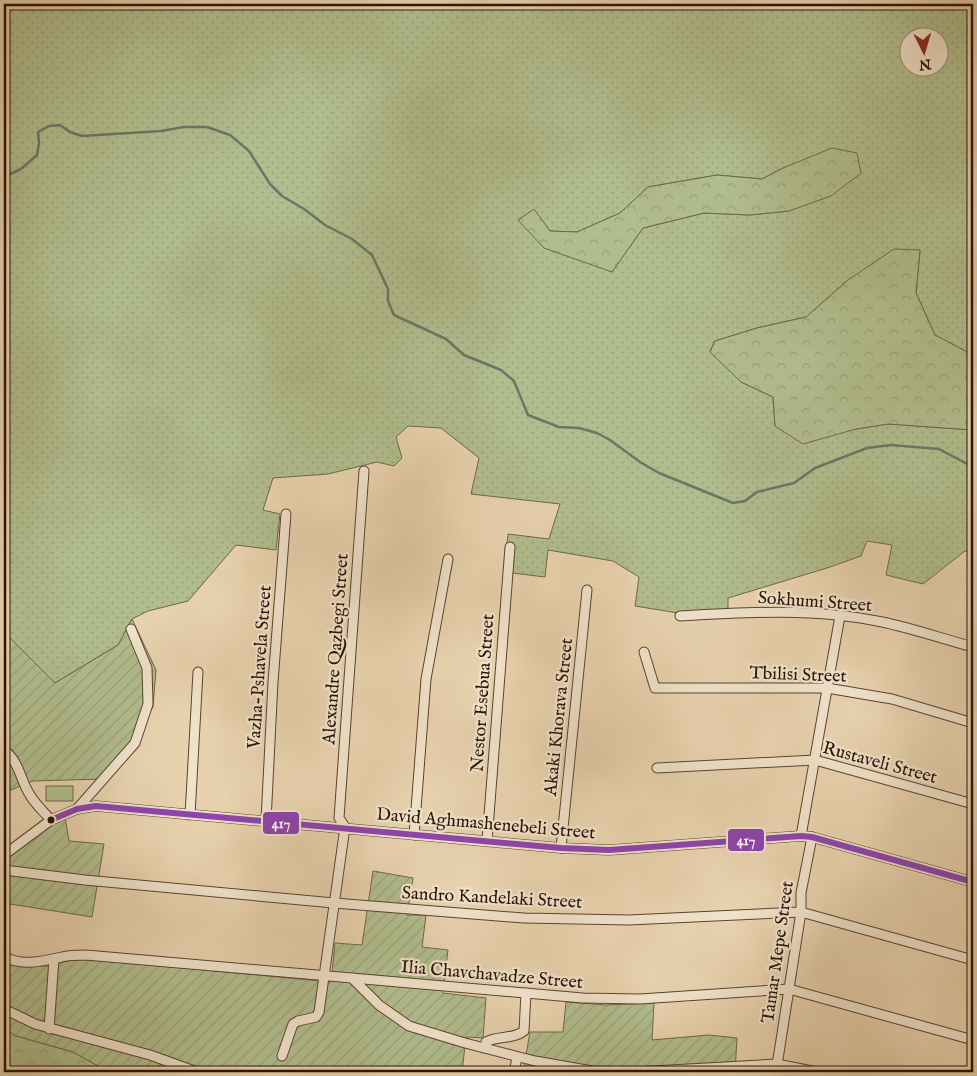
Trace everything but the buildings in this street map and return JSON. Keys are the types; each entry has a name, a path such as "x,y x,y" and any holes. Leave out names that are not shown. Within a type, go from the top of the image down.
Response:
{"street":[{"name":"Alexandre Qazbegi Street","path":"345,827 339,818 364,471"},
{"name":"Vazha-Pshavela Street","path":"266,821 273,682 286,514"},
{"name":"Nestor Esebua Street","path":"487,841 510,547"},
{"path":"414,835 426,679 448,559"},
{"name":"Akaki Khorava Street","path":"561,848 587,590"},
{"name":"Sokhumi Street","path":"680,616 755,612 840,616 882,622 973,648"},
{"path":"801,836 840,616"},
{"path":"77,809 135,743 148,704 146,668 132,629"},
{"name":"Tbilisi Street","path":"644,652 655,688 827,688 892,699 973,723"},
{"path":"190,815 198,672"},
{"path":"4,750 10,754 21,772 29,795 51,820"},
{"name":"Rustaveli Street","path":"657,768 815,760 973,804"},
{"name":"David Aghmashenebeli Street","path":"4,855 51,820 77,809 96,806 561,848 609,850 801,836 812,837 973,882"},
{"path":"282,1056 293,1024 316,1017 319,1012 345,827"},
{"name":"Tamar Mepe Street","path":"777,1068 801,912 801,894 812,837"},
{"name":"Sandro Kandelaki Street","path":"4,870 85,880 334,903 524,918 629,920 801,912 973,960"},
{"name":"Ilia Chavchavadze Street","path":"4,956 8,959 30,963 63,956 86,955 583,998 640,999 790,988 973,1040"},
{"path":"49,1029 54,959"},
{"path":"352,978 379,1005 409,1026 517,1058 592,1071 635,1072 777,1068 817,1072"},
{"path":"485,1048 486,1042 490,1039 518,1036 524,1031 526,993"},
{"path":"4,1009 34,1024 49,1029 150,1055 197,1072"},
{"path":"514,1072 517,1058"}],"green space":[{"path":"4,4 973,4 973,355 935,335 916,293 920,251 848,280 806,317 757,328 715,341 710,351 741,382 773,397 775,426 856,429 888,424 973,430 973,553 965,551 923,584 886,575 892,545 867,541 861,556 728,598 728,610 678,613 635,606 639,577 613,561 548,550 545,577 504,572 508,534 549,539 560,504 471,494 479,458 441,428 408,426 396,437 402,458 394,466 377,462 328,474 273,478 263,510 280,514 276,550 236,545 188,601 148,611 132,619 118,645 55,683 4,632","holes":["783,168 789,211 750,215 704,213 643,228 612,272 518,220 534,210 550,231 577,232 620,213 648,187 717,175 762,179"]},
{"path":"832,148 857,153 861,173 831,196 789,211 750,215 704,213 643,228 612,272 544,248 518,220 534,209 550,231 577,232 620,213 648,187 717,175 762,179 783,168"},
{"path":"894,249 920,250 916,293 935,335 973,355 973,430 888,424 856,429 803,444 775,426 773,397 741,382 710,352 715,341 757,328 806,317 848,280"},
{"path":"132,619 156,670 153,707 129,747 103,779 32,781 4,793 4,632 55,683 118,645"},
{"path":"46,786 73,786 73,801 46,801"},
{"path":"65,817 69,841 104,844 92,917 4,903 4,842 13,854 51,822"},
{"path":"373,871 413,878 407,915 426,915 422,947 448,950 443,993 486,998 483,1038 466,1037 462,1072 109,1072 73,1052 13,1035 4,1024 4,962 8,965 48,966 79,958 331,982 335,943 362,945"},
{"path":"566,1002 606,1005 654,1003 652,1040 709,1035 737,1038 735,1072 523,1072 530,1032 563,1032"},
{"path":"4,1024 13,1035 73,1052 109,1072 4,1072"}],"waterway":[{"path":"4,177 21,169 37,155 38,132 49,126 60,125 70,132 82,136 161,131 184,127 207,127 230,135 249,151 270,184 282,196 304,209 325,225 352,239 372,255 388,289 388,301 394,315 446,339 464,355 501,370 514,381 528,415 559,427 579,428 597,433 659,473 733,503 745,501 757,492 794,483 815,468 867,448 891,445 939,449 973,467"}],"transit line":[{"name":"417","path":"51,820 77,809 96,806 561,848 609,850 801,836 812,837 973,882"}]}
